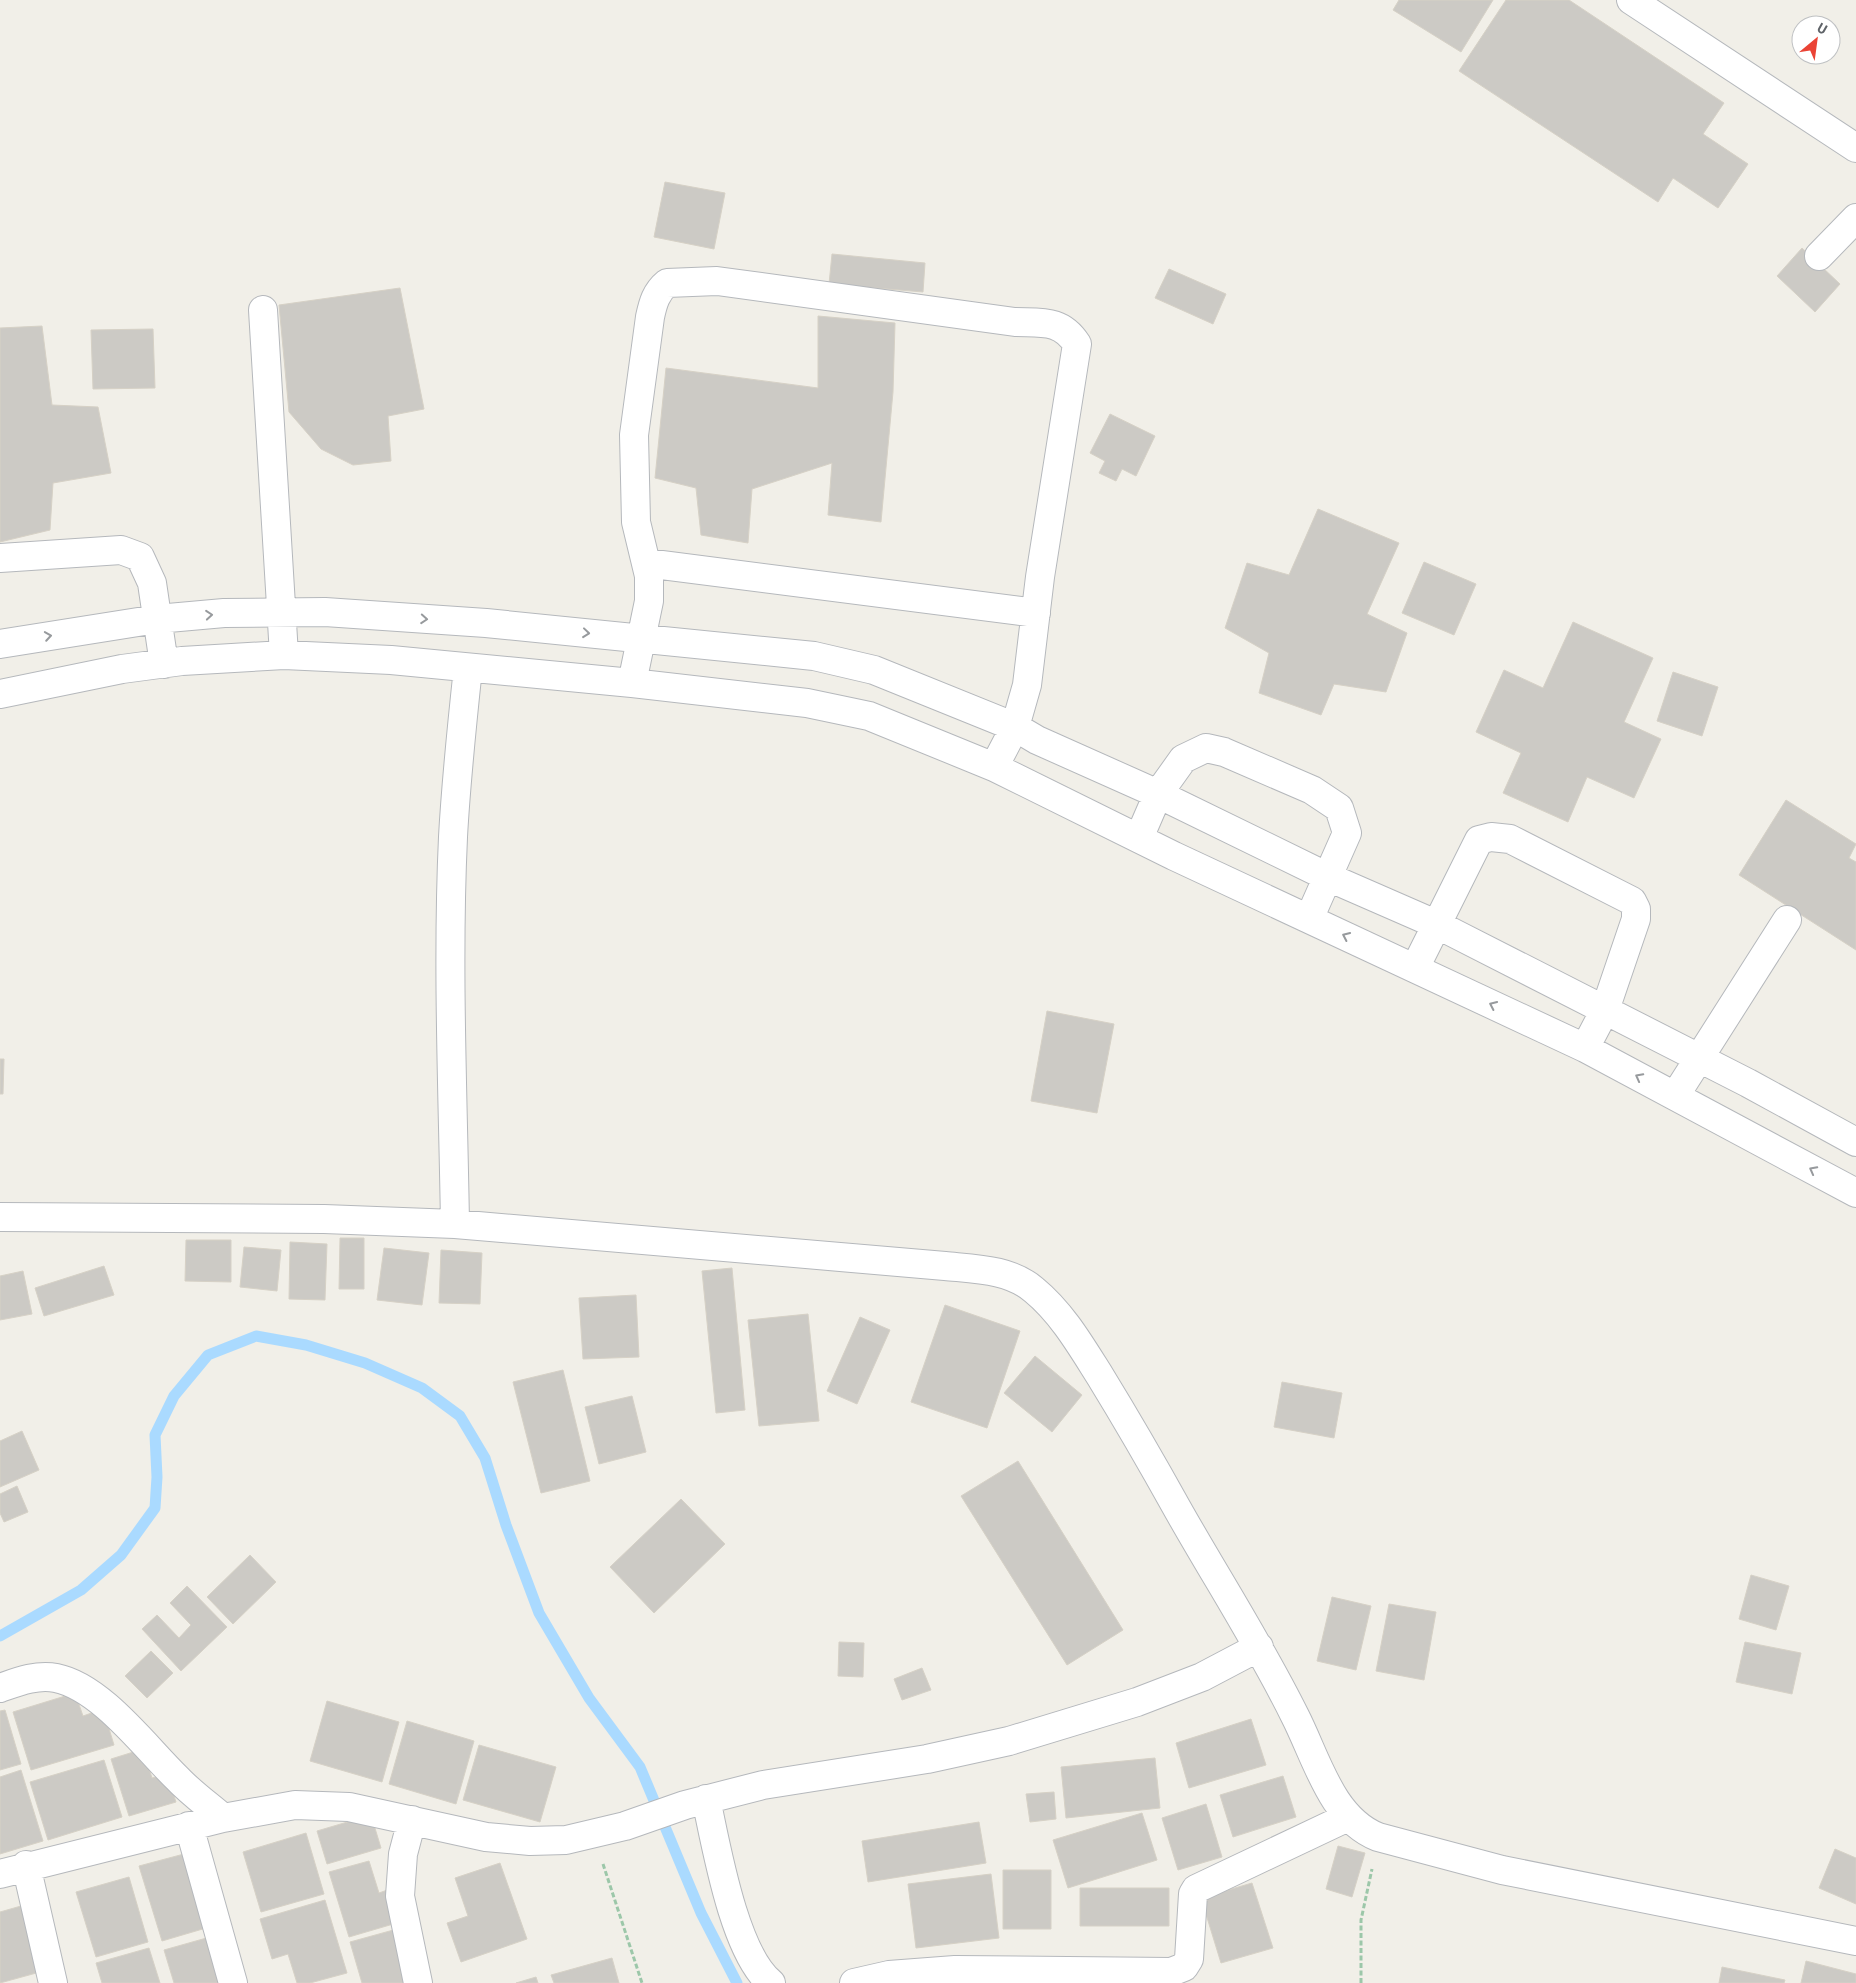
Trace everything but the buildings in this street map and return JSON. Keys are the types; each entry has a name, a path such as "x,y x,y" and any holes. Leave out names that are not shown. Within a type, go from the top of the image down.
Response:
{"street":[{"path":"1631,0 1856,148"},
{"path":"1818,256 1856,218"},
{"path":"632,683 649,601 649,576 636,522 634,435 654,300 660,288 667,283 717,281 1015,322 1055,324 1069,332 1077,344 1036,613 1027,685 1015,726 994,767"},
{"path":"263,310 284,655"},
{"path":"0,558 121,550 140,557 152,583 164,664"},
{"path":"646,563 1036,613"},
{"path":"0,644 157,619 224,613 325,612 486,623 814,656 874,670 1015,726 1037,740 1158,794 1328,877 1438,925 1698,1058 1856,1142"},
{"path":"391,660 395,618"},
{"path":"0,694 122,669 284,655 391,660 632,683 807,703 869,716 994,767 1309,919 1585,1048 1856,1193"},
{"path":"456,1224 452,957 453,839 458,757 468,668"},
{"path":"1139,838 1158,794 1183,759 1206,748 1224,752 1312,790 1339,808 1345,821 1347,833 1309,919"},
{"path":"1415,968 1479,840 1492,837 1510,839 1624,897 1634,905 1636,919 1605,1010 1585,1048"},
{"path":"1674,1096 1787,920"},
{"path":"0,1216 324,1219 456,1224 945,1266 987,1270 1011,1276 1033,1289 1075,1336 1126,1417 1259,1647 1334,1797 1348,1817 1366,1832 1378,1837 1502,1870 1856,1941"},
{"path":"0,1874 26,1865 223,1818 295,1805 349,1807 486,1836 530,1841 566,1840 593,1835 696,1802 763,1785 928,1759 1010,1741 1137,1702 1202,1676 1259,1647"},
{"path":"0,1688 28,1679 54,1677 75,1684 106,1706 179,1780 223,1818"},
{"path":"696,1802 735,1920 750,1954 765,1978 771,1983"},
{"path":"854,1983 889,1975 955,1970 1171,1972 1184,1968 1189,1959 1193,1894 1200,1886 1348,1817"},
{"path":"412,1820 403,1854 400,1896 418,1983"},
{"path":"189,1826 233,1983"},
{"path":"26,1865 53,1983"}],"path":[{"path":"593,1835 642,1983"},
{"path":"1361,1983 1361,1920 1378,1837"}],"waterway":[{"path":"0,1636 81,1590 121,1555 155,1508 157,1477 155,1435 174,1396 208,1355 256,1336 306,1345 365,1363 422,1388 460,1416 485,1458 506,1525 539,1613 589,1698 640,1767 701,1913 737,1983"}]}
